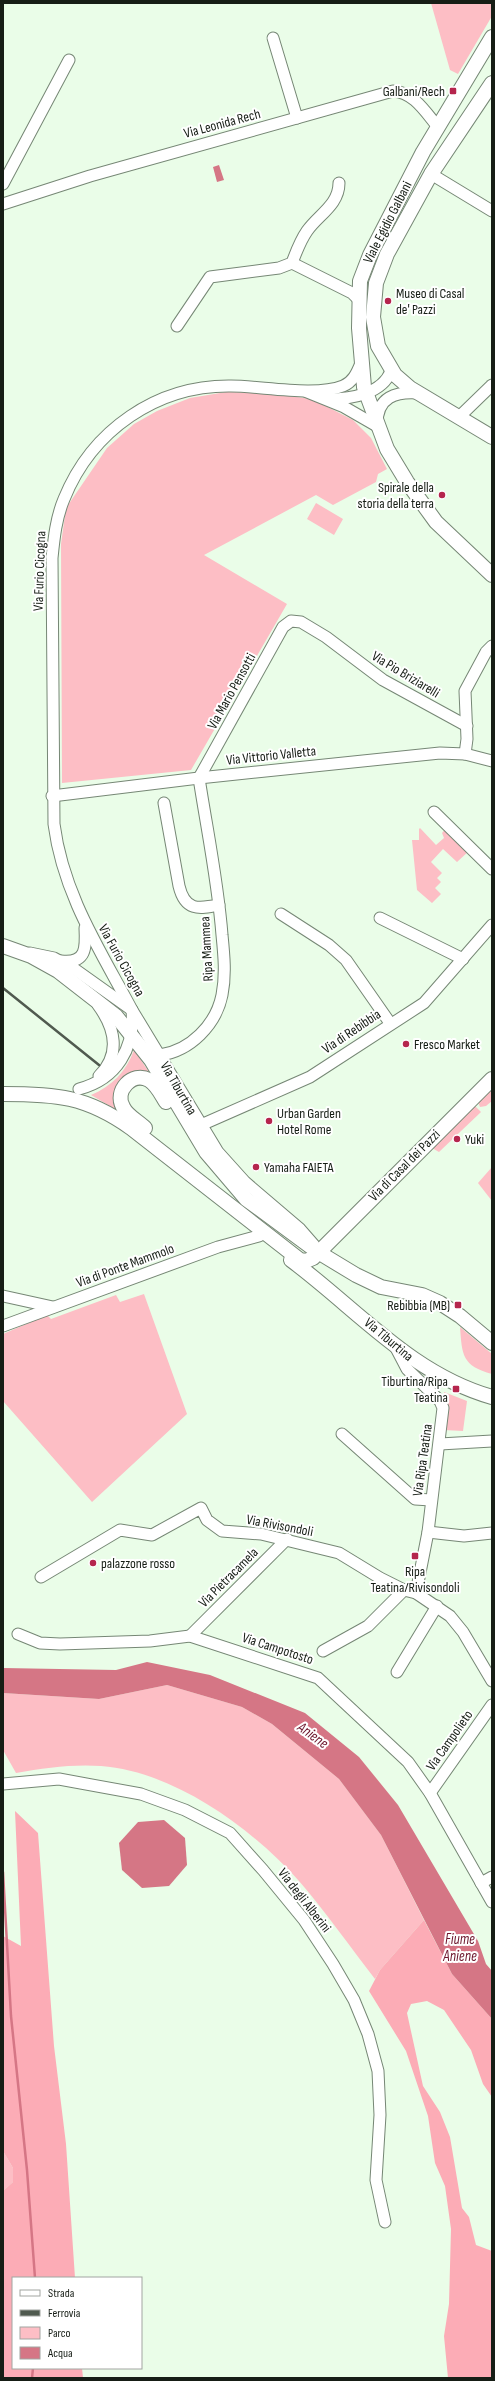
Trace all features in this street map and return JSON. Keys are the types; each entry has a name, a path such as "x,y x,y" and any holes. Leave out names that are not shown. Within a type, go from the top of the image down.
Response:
{"main road":[{"name":"Viale Egidio Galbani","path":"492,37 438,127 370,255 360,281 359,300 360,363 366,393 377,426 391,458 419,500 444,530 492,575"},
{"name":"Viale Egidio Galbani","path":"492,83 431,174 387,254 376,282 373,328 380,350 391,371 403,382 492,437"},
{"name":"Via Tiburtina","path":"4,947 22,952 58,971 110,1010 132,1034 151,1060 206,1152 246,1199 318,1252 359,1278 381,1287 422,1295 440,1303 460,1316 492,1343"},
{"path":"206,1152 191,1140 157,1088 151,1082 138,1078 131,1080 123,1086 120,1098 123,1108 188,1166 211,1192"},
{"name":"Via di Casal dei Pazzi","path":"318,1252 492,1079"},
{"name":"Via Tiburtina","path":"3,1094 49,1094 80,1102 118,1120 300,1260 308,1261 318,1252"},
{"name":"Via Tiburtina","path":"242,1216 259,1236 340,1298 396,1348 418,1363 456,1384 492,1397"}],"street":[{"path":"273,38 297,118"},
{"path":"3,184 69,60"},
{"name":"Via Leonida Rech","path":"3,204 98,174 297,118 397,92 404,93 417,102 438,127"},
{"path":"431,174 492,211"},
{"path":"177,326 210,277 279,268 292,263 308,231 329,208 338,195 339,183"},
{"path":"292,263 352,293 359,300"},
{"path":"360,363 367,381 371,384 380,385"},
{"name":"Via Furio Cicogna","path":"132,1010 85,925 61,861 55,831 52,796 52,558 56,522 63,499 76,473 104,437 130,416 157,400 187,390 216,386 300,390 329,389 344,386 352,380 360,363"},
{"path":"366,393 386,381 391,371"},
{"path":"459,417 492,385"},
{"name":"Via Furio Cicogna","path":"300,390 326,399 377,426"},
{"path":"377,426 378,411 391,397 401,392 419,393"},
{"name":"Via Furio Cicogna","path":"326,399 366,393"},
{"name":"Via Pio Briziarelli","path":"291,621 301,622 326,637 383,680 467,726"},
{"name":"Via Mario Pensotti","path":"199,778 283,627 291,621"},
{"path":"465,754 467,726 466,688 486,652 492,646"},
{"name":"Via Vittorio Valletta","path":"52,796 199,778 440,753 465,754 492,761"},
{"name":"Ripa Mammea","path":"160,1055 176,1051 195,1039 210,1022 220,1004 225,966 219,905 199,778"},
{"name":"Ripa Mammea","path":"164,803 179,886 183,897 188,903 197,908 219,905"},
{"path":"434,812 492,869"},
{"path":"281,914 329,945 346,960 390,1023"},
{"path":"380,918 463,959"},
{"name":"Via Furio Cicogna","path":"61,961 72,961 82,955 86,947 85,925"},
{"name":"Via di Rebibbia","path":"201,1125 310,1077 424,1002 492,925"},
{"name":"Via Tiburtina","path":"22,952 40,954 61,961 86,976 132,1010 218,1152 239,1176 300,1229 310,1239 318,1252"},
{"path":"79,1089 104,1071 110,1060 114,1046 109,1024 90,994"},
{"path":"49,1094 79,1089 100,1082 111,1073 119,1063 132,1034 132,1010"},
{"name":"Via di Ponte Mammolo","path":"3,1326 218,1246 259,1236"},
{"path":"3,1296 53,1307"},
{"name":"Via Ripa Teatina","path":"396,1348 407,1369 442,1404 444,1413 431,1500 428,1532 416,1593"},
{"path":"342,1434 415,1499 431,1500"},
{"path":"440,1444 492,1441"},
{"name":"Via Rivisondoli","path":"41,1577 120,1530 152,1535 200,1508 206,1520 222,1531 261,1534 287,1539 339,1553 404,1590 416,1593 450,1616 463,1632 492,1681"},
{"path":"428,1532 464,1536 492,1533"},
{"name":"Via Pietracamela","path":"190,1636 287,1539"},
{"path":"323,1651 368,1626 404,1590"},
{"path":"397,1672 437,1606"},
{"name":"Via Campotosto","path":"18,1634 40,1642 60,1644 150,1641 190,1636 318,1678 408,1762 430,1793 492,1902"},
{"name":"Via Campolieto","path":"430,1793 492,1705"},
{"name":"Via degli Alberini","path":"3,1784 59,1779 141,1794 185,1810 230,1833 304,1920 333,1964 354,2000 368,2034 378,2071 380,2115 376,2180 385,2222"},
{"path":"481,1883 492,1877"}],"green space":[{"path":"431,3 492,4 492,16 458,74 450,70"},
{"path":"226,392 267,393 312,399 353,420 371,438 387,469 378,474 376,482 333,505 316,495 204,555 287,604 191,770 62,783 61,544 66,508 107,448 134,424 157,411 190,398"},
{"path":"316,503 343,519 334,535 307,519"},
{"path":"447,827 470,850 457,862 443,849 431,862 442,873 437,878 441,882 435,888 441,894 432,903 417,890 412,840 419,840 420,828 436,845 444,838 442,833"},
{"path":"134,1050 149,1072 142,1071 121,1080 114,1094 115,1109 91,1095 112,1083 127,1065"},
{"path":"492,1089 492,1101 486,1106 480,1107 478,1102"},
{"path":"475,1106 481,1112 439,1152 432,1148 434,1145"},
{"path":"492,1167 492,1201 478,1183"},
{"path":"144,1294 187,1414 92,1502 3,1401 3,1334 47,1315 51,1319 116,1295 120,1302"},
{"path":"460,1327 492,1354 492,1374 482,1371 469,1363 463,1352"},
{"path":"444,1392 467,1401 463,1431 444,1430 446,1409"},
{"path":"167,1685 242,1707 272,1724 339,1779 381,1835 424,1920 380,1970 375,1979 309,1893 280,1861 235,1823 209,1806 183,1791 156,1779 128,1770 101,1766 69,1766 16,1773 3,1750 3,1693 99,1699"},
{"path":"3,2151 13,2168 13,2182 3,2191"}],"shaded area":[{"path":"15,1811 38,1833 54,2046 66,2144 75,2277 12,2277 12,2369 82,2369 83,2378 3,2378 3,2191 13,2182 13,2168 3,2151 3,1936 21,1946"},
{"path":"424,1920 452,1974 492,2019 492,2097 483,2084 471,2050 444,2010 427,2001 411,2004 407,2013 423,2086 440,2112 450,2137 462,2208 469,2217 476,2245 492,2251 492,2378 448,2378 444,2336 449,2304 451,2229 445,2186 435,2163 428,2116 406,2051 369,1991 380,1970"}],"water":[{"path":"219,165 224,180 217,182 213,167"},
{"name":"Fiume Aniene","path":"147,1662 210,1675 305,1713 359,1757 398,1805 478,1941 486,1964 492,1971 492,2019 452,1974 381,1835 339,1779 272,1724 242,1707 167,1685 99,1699 3,1693 3,1668 116,1670"},
{"path":"164,1820 185,1838 187,1865 169,1886 142,1888 122,1870 119,1843 138,1822"}],"waterway":[{"path":"3,1872 11,2016 27,2170 35,2277"},
{"path":"32,2378 33,2369"}],"railway":[{"path":"3,988 99,1065"}],"place":[{"name":"Galbani/Rech","path":"453,91"},
{"name":"Museo di Casal de' Pazzi","path":"388,301"},
{"name":"Spirale della storia della terra","path":"442,495"},
{"name":"Fresco Market","path":"406,1044"},
{"name":"Urban Garden Hotel Rome","path":"269,1121"},
{"name":"Yuki","path":"457,1139"},
{"name":"Yamaha FAIETA","path":"256,1167"},
{"name":"Rebibbia (MB)","path":"458,1305"},
{"name":"Tiburtina/Ripa Teatina","path":"456,1389"},
{"name":"Ripa Teatina/Rivisondoli","path":"415,1556"},
{"name":"palazzone rosso","path":"93,1563"}],"water label":[{"name":"Aniene","path":"313,1735"}]}
